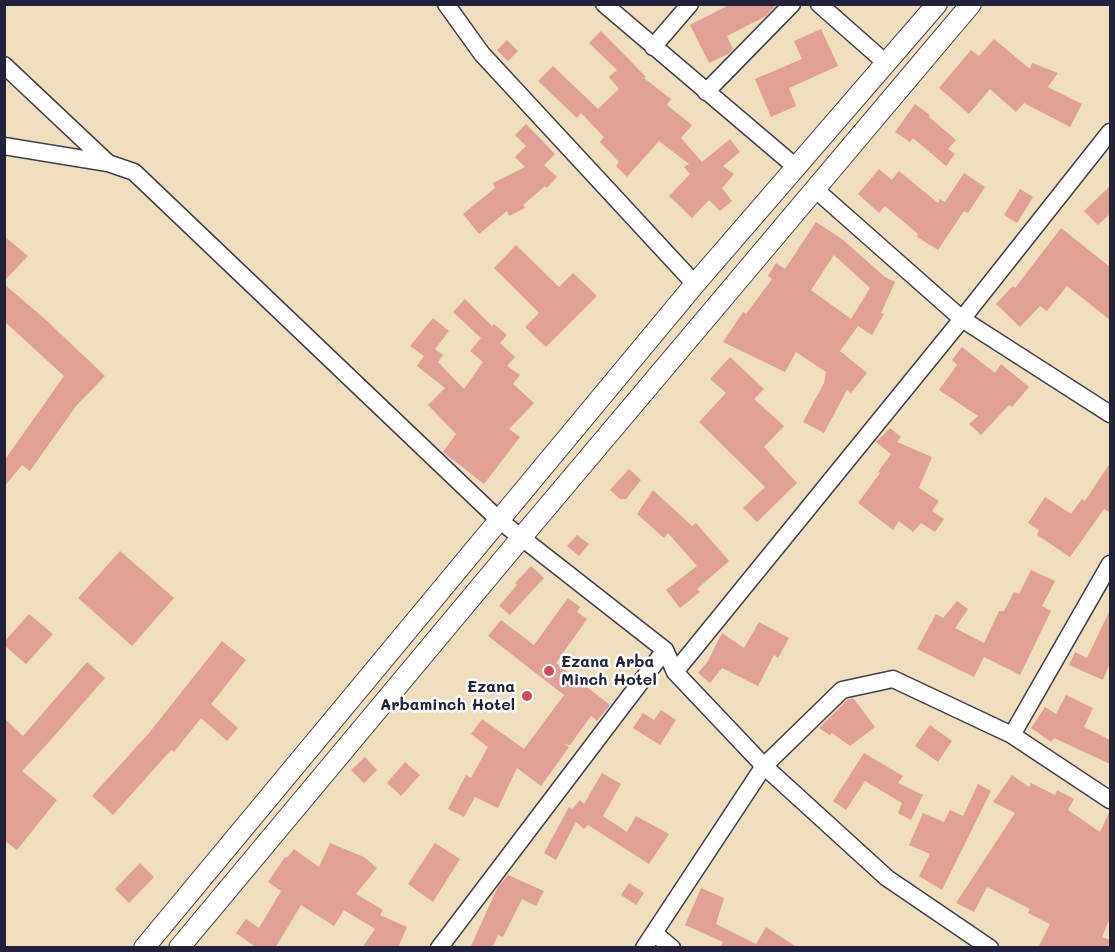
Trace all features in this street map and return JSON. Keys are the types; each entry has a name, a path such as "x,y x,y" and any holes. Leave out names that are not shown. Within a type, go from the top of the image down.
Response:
{"street":[{"path":"446,4 483,54 695,284"},
{"path":"604,4 797,168"},
{"path":"653,47 690,4"},
{"path":"706,92 792,4"},
{"path":"819,4 887,64"},
{"path":"144,948 695,284 937,4"},
{"path":"179,948 971,4"},
{"path":"4,65 108,163"},
{"path":"675,672 962,319 1110,132"},
{"path":"4,146 108,163 134,172 499,520 665,650 675,672 764,766 887,878 990,948"},
{"path":"816,190 962,319 1110,414"},
{"path":"1012,735 1110,564"},
{"path":"440,948 665,650"},
{"path":"644,948 764,766 842,690 892,679 1012,735 1110,800"},
{"path":"654,933 672,948"}],"building":[{"path":"731,4 777,4 766,16 727,36 733,49 709,63 690,25"},
{"path":"821,29 838,66 789,88 796,106 771,117 755,79 802,59 794,41"},
{"path":"601,31 646,77 644,78 671,99 667,105 692,125 681,138 702,162 730,139 740,152 723,166 734,174 722,188 732,201 720,211 709,200 692,218 669,196 690,174 684,167 689,164 659,141 627,177 616,166 619,162 600,142 604,137 581,113 577,118 538,81 553,66 598,109 619,89 609,77 617,70 589,43"},
{"path":"994,39 1030,69 1032,63 1058,73 1048,87 1082,104 1070,127 1024,103 1016,112 990,89 969,114 939,88 971,50 979,56"},
{"path":"507,40 518,51 508,61 497,50"},
{"path":"915,104 956,140 948,149 955,154 946,166 913,138 910,142 895,132"},
{"path":"526,124 555,154 544,165 557,177 547,188 545,186 523,205 525,208 509,216 507,211 479,234 463,214 495,188 493,183 525,167 515,157 526,146 515,135"},
{"path":"879,169 892,180 899,171 938,203 940,199 945,202 964,173 985,187 968,213 964,211 938,250 917,237 918,234 885,206 879,213 858,194"},
{"path":"1110,186 1110,214 1098,225 1084,211"},
{"path":"1020,189 1033,197 1017,223 1004,215"},
{"path":"816,222 842,239 885,277 895,282 881,313 884,314 872,335 858,326 840,351 867,373 851,393 847,390 824,433 803,422 824,383 826,372 796,352 785,372 723,342 743,312 746,314 772,279 768,276 776,263 785,269","holes":["834,255 870,288 851,319 811,290"]},
{"path":"1061,228 1110,267 1110,320 1067,286 1047,311 1040,306 1020,327 996,304 1013,286 1015,288"},
{"path":"4,236 28,256 4,281"},
{"path":"516,245 559,287 573,273 597,296 546,347 525,327 539,313 494,268"},
{"path":"4,284 105,376 76,406 30,471 22,465 4,487 4,461 64,376 4,321"},
{"path":"465,299 492,326 494,324 507,335 500,343 515,357 507,366 520,375 513,384 534,403 509,429 520,437 484,484 443,452 456,434 428,405 445,388 417,366 424,356 410,346 433,318 449,331 435,349 443,355 438,362 464,389 483,362 470,351 481,338 453,312"},
{"path":"962,347 995,373 1001,364 1029,387 1012,407 1009,405 981,435 969,424 978,416 939,390 957,365 952,360"},
{"path":"730,357 764,389 754,399 784,426 764,447 797,483 757,522 743,508 765,487 699,422 726,393 710,379"},
{"path":"890,428 901,437 897,442 932,457 919,488 939,501 932,511 944,519 935,532 921,523 913,532 899,521 893,530 858,503 891,454 876,442"},
{"path":"1110,463 1110,513 1104,509 1070,557 1037,535 1039,530 1028,523 1045,497 1071,514 1082,499 1085,501"},
{"path":"629,469 641,480 626,499 620,499 610,490"},
{"path":"653,490 692,526 696,523 729,561 697,589 700,592 680,608 666,590 697,566 668,533 664,538 637,514"},
{"path":"577,535 589,544 579,556 567,546"},
{"path":"120,551 174,598 132,646 78,598"},
{"path":"531,566 544,578 510,615 499,606 517,585 515,583"},
{"path":"1031,570 1055,581 1042,606 1051,611 1020,675 984,657 974,677 917,649 936,614 943,618 957,601 968,609 955,628 984,643 999,611 1004,611 1014,592 1019,594"},
{"path":"568,598 580,607 577,612 587,619 556,663 610,705 597,721 591,716 570,745 564,744 569,747 541,786 517,768 498,808 475,797 464,817 448,809 466,775 471,778 488,747 471,734 482,719 524,749 564,695 488,636 501,620 534,645"},
{"path":"1110,610 1110,663 1103,680 1069,665 1075,652 1087,658"},
{"path":"29,614 53,634 26,664 4,645 4,642"},
{"path":"759,622 789,638 778,658 774,655 758,686 722,668 710,683 698,673 708,661 722,633 744,648"},
{"path":"222,641 246,660 211,704 238,728 227,741 201,718 174,752 171,750 113,815 92,796 149,733"},
{"path":"87,662 105,678 22,771 57,800 17,850 4,840 4,718 23,736"},
{"path":"1066,695 1093,708 1084,727 1110,740 1110,764 1054,738 1051,742 1031,728 1045,707 1056,714"},
{"path":"853,698 875,727 850,746 832,733 830,735 819,728 847,700"},
{"path":"661,710 676,720 660,745 633,728 643,713 654,720"},
{"path":"930,725 952,741 938,762 915,746"},
{"path":"864,753 903,776 898,783 923,795 911,820 898,813 902,803 865,781 846,810 833,801"},
{"path":"365,757 377,770 364,783 351,770"},
{"path":"405,762 420,775 401,796 387,783"},
{"path":"602,773 621,784 603,816 627,832 636,816 669,834 649,864 588,825 584,829 576,822 556,860 544,853 569,807 572,809 580,800 584,804"},
{"path":"1012,775 1029,787 1031,783 1055,795 1057,790 1074,799 1068,810 1100,832 1110,810 1110,918 1102,937 1110,940 1110,948 1038,948 1050,924 1028,913 1030,909 987,887 974,912 956,903 1015,813 993,802"},
{"path":"978,784 991,791 942,890 919,876 930,854 909,845 923,813 944,822 950,810 963,816"},
{"path":"330,843 364,857 377,868 356,894 383,910 380,915 407,927 398,948 362,948 375,929 344,910 334,926 301,905 275,948 257,948 236,933 246,919 259,928 281,891 268,882 285,857 287,858 294,849 319,867"},
{"path":"435,843 460,859 433,902 408,884"},
{"path":"140,863 154,877 129,903 115,889"},
{"path":"508,875 544,891 536,906 522,899 503,937 498,935 492,948 470,948 498,887"},
{"path":"629,883 644,893 636,905 621,895"},
{"path":"701,888 724,898 716,924 756,944 766,927 798,948 720,948 723,942 685,925"}],"place":[{"name":"Ezana Arba Minch Hotel","path":"549,671"},
{"name":"Ezana Arbaminch Hotel","path":"527,696"}]}
